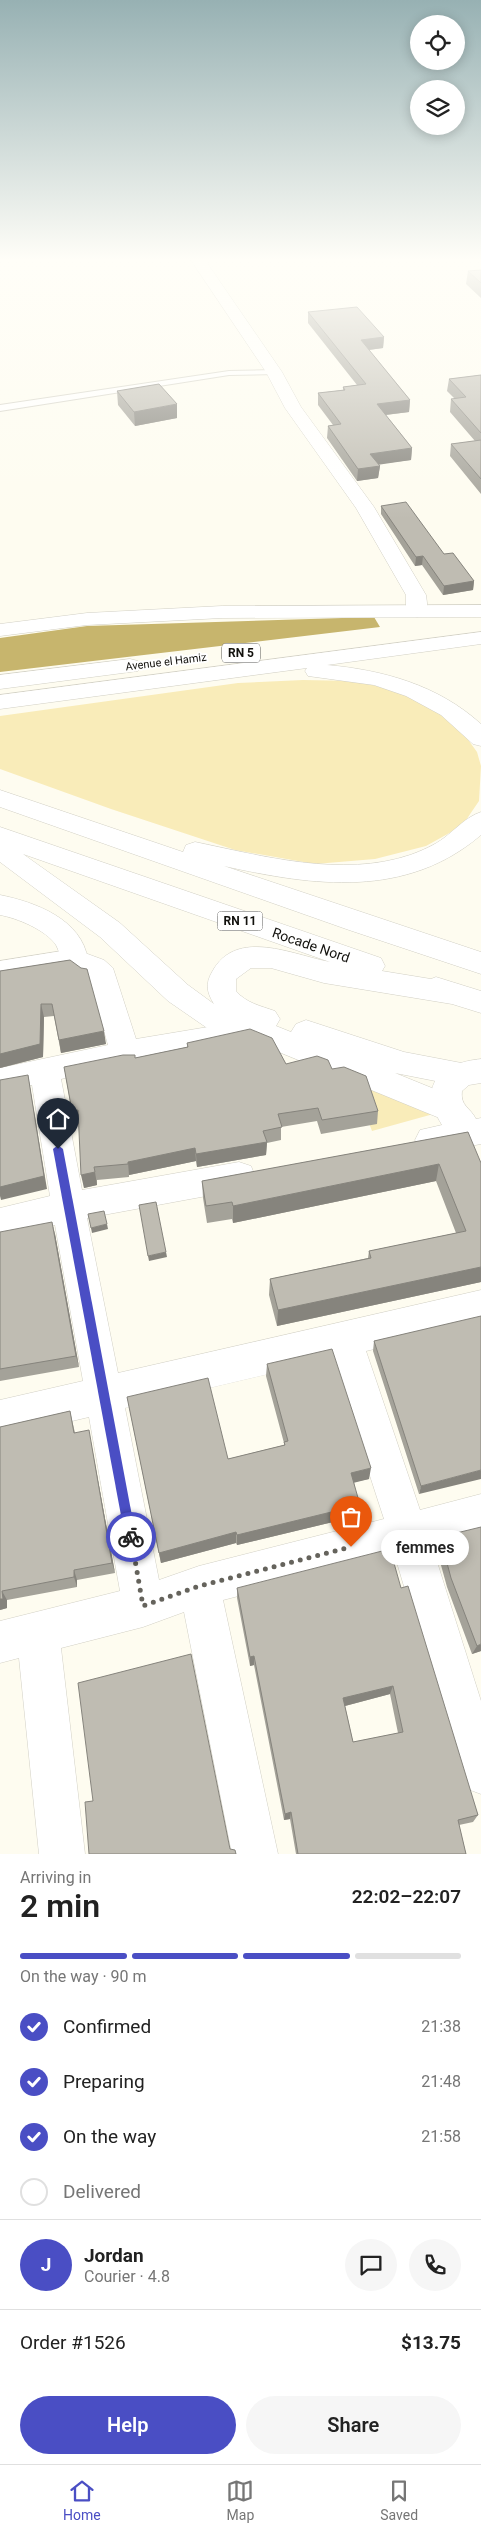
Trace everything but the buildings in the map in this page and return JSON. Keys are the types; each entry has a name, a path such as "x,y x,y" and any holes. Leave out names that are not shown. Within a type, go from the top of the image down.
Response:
{"main road":[{"path":"257,347 274,372 293,408 365,507 416,595 417,611"},
{"path":"0,630 87,619 213,612 481,611"},
{"name":"Avenue el Hamiz","path":"0,682 481,623"},
{"name":"RN 5","path":"0,702 481,638"},
{"path":"262,668 347,673 415,691 452,711 481,739"},
{"name":"RN 11","path":"0,798 78,827 481,963"},
{"path":"78,827 269,867 339,875 379,874 419,861 446,850 468,835 481,821"},
{"name":"Rocade Nord","path":"0,836 452,994 481,1002"},
{"path":"0,848 23,868 110,930 178,993 220,1022 251,1028 448,1108 462,1123 481,1131"},
{"path":"0,905 11,906 61,933 72,948 74,960"},
{"path":"452,994 326,972 263,957 242,959 233,964 226,970 221,985 227,1001 243,1012 404,1064 471,1073"},
{"path":"0,972 74,960 94,968 103,976 125,1054"},
{"path":"0,1080 125,1054 215,1038 251,1028"},
{"path":"45,1072 68,1207 105,1395 143,1606"},
{"path":"448,1108 447,1088 452,1080 471,1073"},
{"path":"404,1145 481,1131"},
{"path":"0,1223 68,1207 270,1170"},
{"path":"0,1419 481,1307"},
{"path":"344,1338 408,1532 481,1772"},
{"path":"62,1854 19,1638 143,1606 199,1586 481,1514"},
{"path":"199,1586 255,1854"}],"lane":[{"path":"0,408 229,373 274,372"},
{"path":"452,994 481,1013"}],"shaded area":[{"path":"374,617 380,627 0,672 0,638 87,626"},
{"path":"303,680 355,681 399,691 456,723 477,752 481,766 479,801 462,826 426,846 375,859 315,864 235,850 111,809 0,769 0,716 238,683"},
{"path":"351,1076 437,1113 372,1131"}],"way so far":[{"path":"131,1537 143,1606 199,1586 351,1547"}],"place":[{"name":"femmes","path":"351,1547"}],"route":[{"path":"58,1149 131,1537"}]}
